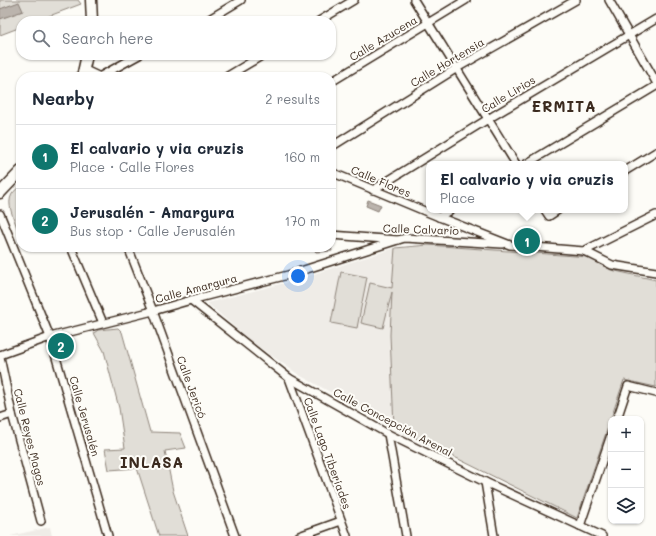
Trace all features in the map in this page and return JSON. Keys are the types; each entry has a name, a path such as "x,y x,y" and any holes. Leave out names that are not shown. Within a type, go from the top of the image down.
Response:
{"street":[{"path":"92,0 92,16"},
{"path":"215,16 242,0"},
{"path":"327,16 354,0"},
{"path":"414,0 514,161"},
{"name":"Calle Azucena","path":"336,79 466,0"},
{"name":"Calle Hortensia","path":"336,144 457,68 576,0"},
{"path":"609,0 656,82"},
{"name":"Calle Lirios","path":"372,190 656,19"},
{"path":"83,72 86,60"},
{"path":"109,72 130,60"},
{"path":"234,72 255,60"},
{"path":"531,161 656,86"},
{"path":"628,168 656,152"},
{"name":"Calle Flores","path":"336,174 426,212"},
{"path":"1,189 16,175"},
{"name":"Calle Flores","path":"428,213 510,244 584,251"},
{"path":"438,217 445,213"},
{"name":"Calle Jerusalén","path":"0,214 50,337 108,536"},
{"path":"584,251 656,215"},
{"name":"Calle Calvario","path":"336,235 398,240 405,238 510,244"},
{"name":"Calle Amargura","path":"0,356 50,337 288,275 398,240"},
{"path":"584,251 612,265 656,272"},
{"path":"73,252 103,323"},
{"name":"Calle Jericó","path":"130,252 235,536"},
{"name":"Calle Concepción Arenal","path":"191,300 289,378 388,434 485,482 602,536"},
{"name":"Calle Reyes Magos","path":"0,356 12,414 41,521"},
{"name":"Calle Lago Tiberíades","path":"289,378 347,536"},
{"path":"617,416 628,386 656,393"},
{"path":"0,418 12,414"},
{"path":"388,434 406,536"},
{"path":"580,526 608,444"},
{"path":"485,482 494,536"},
{"path":"299,536 341,521"}],"shaded area":[{"path":"0,0 78,0 81,4 49,16 16,16 16,29 0,35"},
{"path":"19,2 23,11 0,19 0,9"},
{"path":"16,190 16,225 10,207 10,198"},
{"path":"368,200 381,205 378,211 366,206"},
{"path":"428,245 588,257 611,270 656,280 656,387 624,380 612,416 608,416 608,427 577,518 394,427 390,335 392,292 383,328 361,323 370,283 392,288 395,248"},
{"path":"395,248 390,335 394,427 299,375 252,342 207,303 288,282"},
{"path":"341,272 367,277 357,328 331,323"},
{"path":"118,328 122,332 150,432 180,433 186,448 165,451 173,491 188,536 159,536 137,468 109,470 105,449 125,448 119,408 104,351 94,333 98,330"},
{"path":"50,527 52,536 10,536"}],"place":[{"name":"El calvario y via cruzis","path":"527,241"},
{"name":"Jerusalén - Amargura","path":"61,346"}],"district":[{"name":"ERMITA","path":"564,106"},
{"name":"INLASA","path":"152,462"}]}
